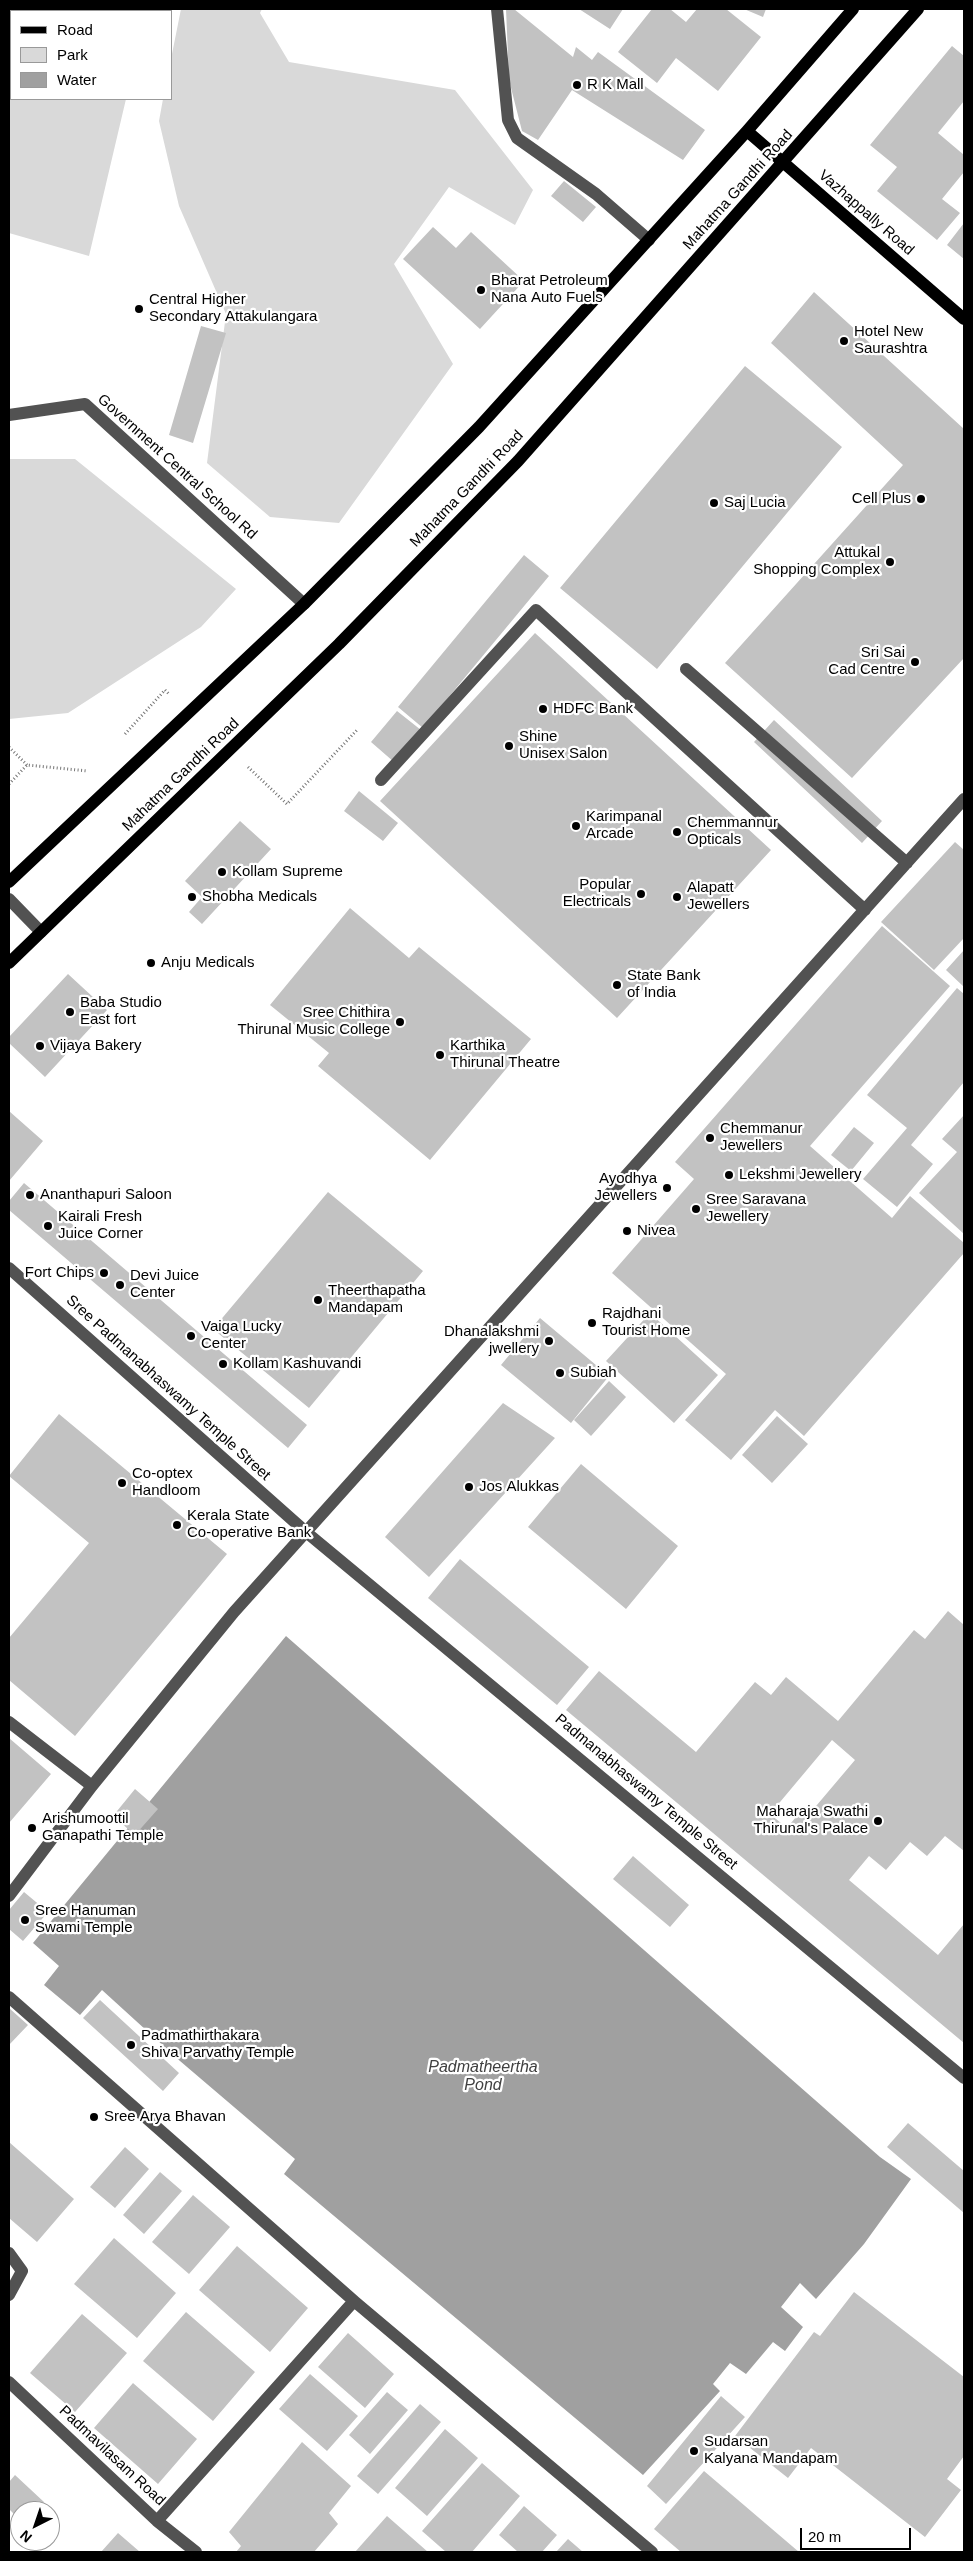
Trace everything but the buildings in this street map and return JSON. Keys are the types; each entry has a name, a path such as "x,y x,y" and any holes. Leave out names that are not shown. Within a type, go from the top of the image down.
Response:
{"main road":[{"path":"9,882 304,604 479,427 747,131 853,9"},
{"name":"Mahatma Gandhi Road","path":"9,963 339,644 518,461 784,163 918,9"},
{"name":"Vazhappally Road","path":"747,131 964,318"}],"street":[{"path":"497,9 508,120 517,138 596,194 649,240"},
{"name":"Government Central School Rd","path":"9,414 85,404 304,604"},
{"path":"381,780 536,610 865,910"},
{"path":"686,669 906,863"},
{"path":"9,1896 92,1786 234,1612 964,799"},
{"path":"9,899 41,932"},
{"name":"Sree Padmanabhaswamy Temple Street","path":"9,1268 306,1532"},
{"name":"Padmanabhaswamy Temple Street","path":"306,1532 964,2078"},
{"path":"9,1722 92,1786"},
{"path":"9,1996 354,2301 652,2552"},
{"path":"9,2253 22,2271 9,2295"},
{"path":"157,2520 354,2301"},
{"name":"Padmavilasam Road","path":"9,2382 157,2520 196,2552"}],"path":[{"path":"122,738 165,690"},
{"path":"287,804 357,730"},
{"path":"9,747 27,765 90,771"},
{"path":"9,784 27,765"}],"green space":[{"path":"9,9 146,9 10,10 10,100 126,100 89,256 9,233"},
{"path":"181,9 262,9 260,13 289,62 455,90 533,190 515,225 449,187 394,264 453,364 339,523 270,517 207,463 226,314 179,206 159,121 163,100 172,100 172,54"},
{"path":"9,459 75,459 236,589 201,627 68,713 9,719"}],"water":[{"name":"Padmatheertha Pond","path":"286,1636 880,2157 911,2179 864,2244 816,2299 800,2283 781,2307 803,2327 785,2351 773,2342 746,2374 730,2363 713,2384 720,2391 643,2475 284,2174 295,2159 180,2061 102,1990 80,2015 44,1985 59,1966 33,1943"}],"place":[{"name":"R K Mall","path":"577,85"},
{"name":"Bharat Petroleum Nana Auto Fuels","path":"481,290"},
{"name":"Central Higher Secondary Attakulangara","path":"139,309"},
{"name":"Hotel New Saurashtra","path":"844,341"},
{"name":"Cell Plus","path":"921,499"},
{"name":"Saj Lucia","path":"714,503"},
{"name":"Attukal Shopping Complex","path":"890,562"},
{"name":"Sri Sai Cad Centre","path":"915,662"},
{"name":"HDFC Bank","path":"543,709"},
{"name":"Shine Unisex Salon","path":"509,746"},
{"name":"Karimpanal Arcade","path":"576,826"},
{"name":"Chemmannur Opticals","path":"677,832"},
{"name":"Kollam Supreme","path":"222,872"},
{"name":"Popular Electricals","path":"641,894"},
{"name":"Shobha Medicals","path":"192,897"},
{"name":"Alapatt Jewellers","path":"677,897"},
{"name":"Anju Medicals","path":"151,963"},
{"name":"State Bank of India","path":"617,985"},
{"name":"Baba Studio East fort","path":"70,1012"},
{"name":"Sree Chithira Thirunal Music College","path":"400,1022"},
{"name":"Vijaya Bakery","path":"40,1046"},
{"name":"Karthika Thirunal Theatre","path":"440,1055"},
{"name":"Chemmanur Jewellers","path":"710,1138"},
{"name":"Lekshmi Jewellery","path":"729,1175"},
{"name":"Ayodhya Jewellers","path":"667,1188"},
{"name":"Ananthapuri Saloon","path":"30,1195"},
{"name":"Sree Saravana Jewellery","path":"696,1209"},
{"name":"Kairali Fresh Juice Corner","path":"48,1226"},
{"name":"Nivea","path":"627,1231"},
{"name":"Fort Chips","path":"104,1273"},
{"name":"Devi Juice Center","path":"120,1285"},
{"name":"Theerthapatha Mandapam","path":"318,1300"},
{"name":"Rajdhani Tourist Home","path":"592,1323"},
{"name":"Vaiga Lucky Center","path":"191,1336"},
{"name":"Dhanalakshmi jwellery","path":"549,1341"},
{"name":"Kollam Kashuvandi","path":"223,1364"},
{"name":"Subiah","path":"560,1373"},
{"name":"Co-optex Handloom","path":"122,1483"},
{"name":"Jos Alukkas","path":"469,1487"},
{"name":"Kerala State Co-operative Bank","path":"177,1525"},
{"name":"Maharaja Swathi Thirunal's Palace","path":"878,1821"},
{"name":"Arishumoottil Ganapathi Temple","path":"32,1828"},
{"name":"Sree Hanuman Swami Temple","path":"25,1920"},
{"name":"Padmathirthakara Shiva Parvathy Temple","path":"131,2045"},
{"name":"Sree Arya Bhavan","path":"94,2117"},
{"name":"Sudarsan Kalyana Mandapam","path":"694,2451"}]}
